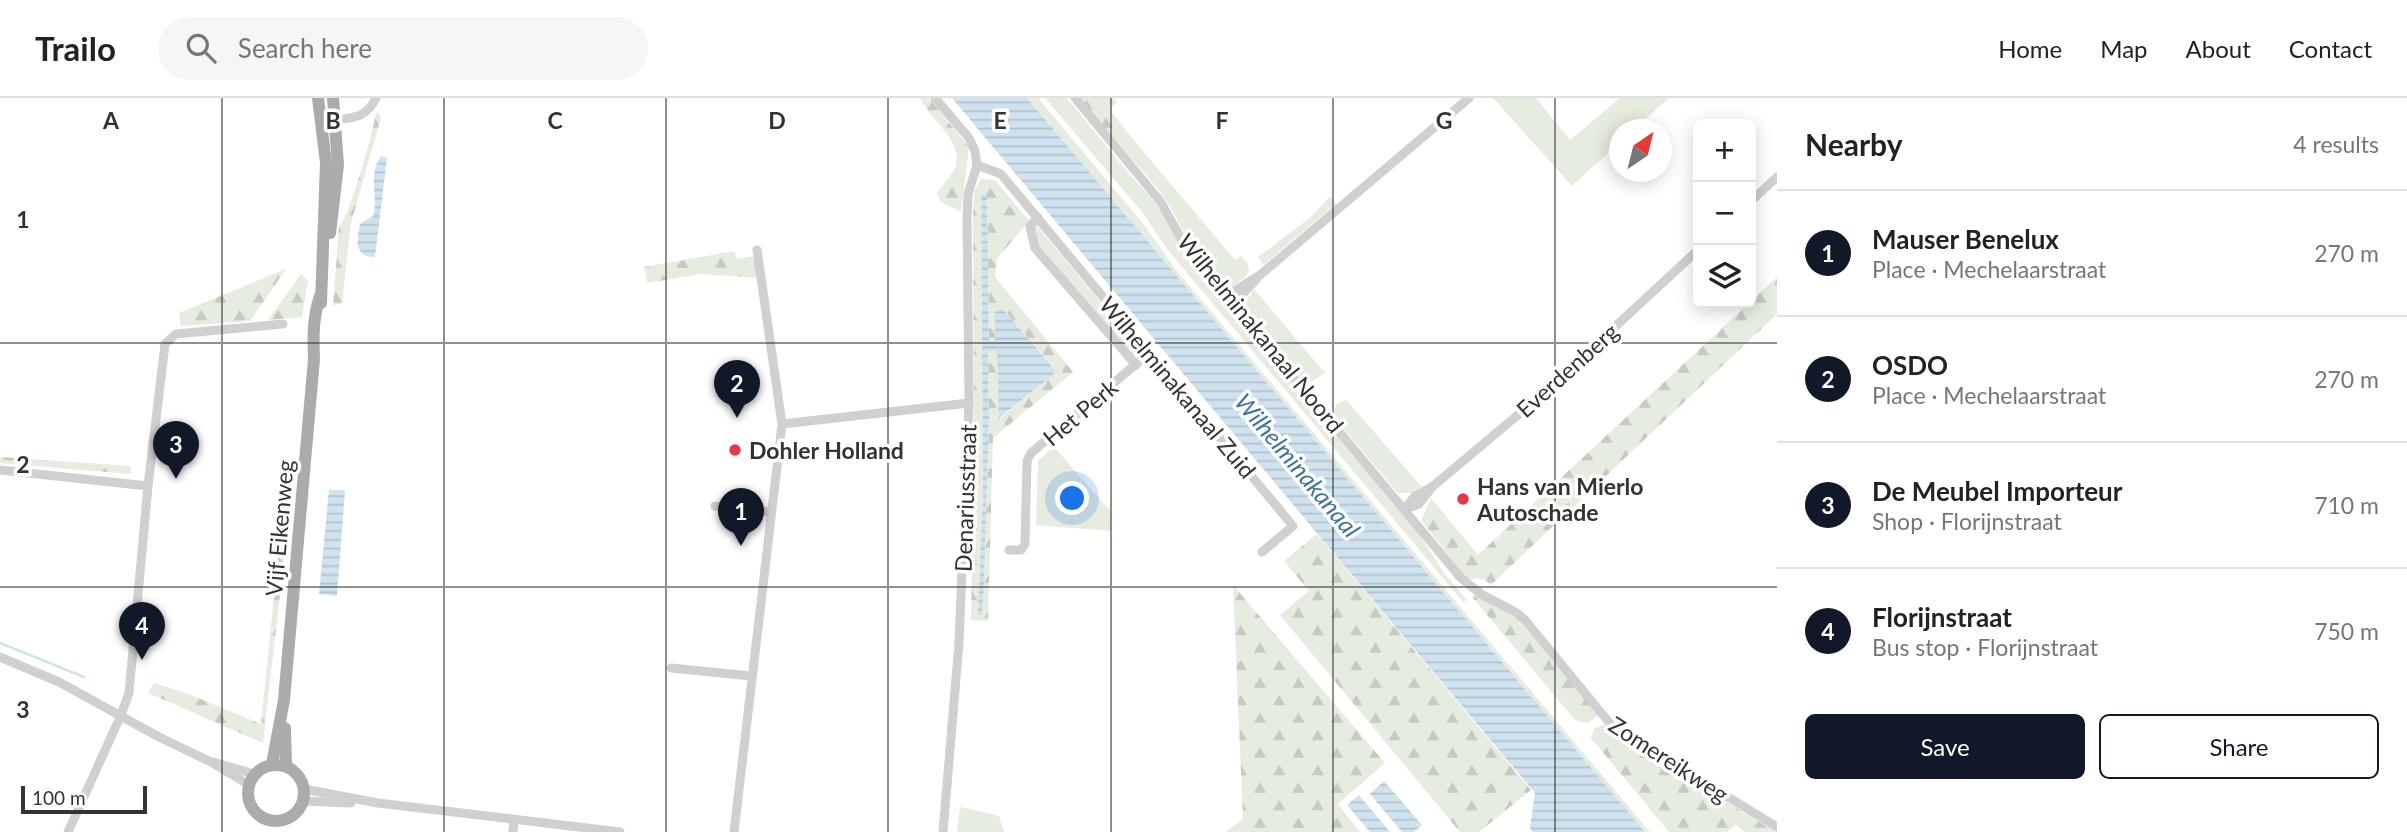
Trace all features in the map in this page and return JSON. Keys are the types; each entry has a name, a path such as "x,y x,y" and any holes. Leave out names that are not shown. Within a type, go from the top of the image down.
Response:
{"main road":[{"name":"Vijf Eikenweg","path":"279,765 314,359 323,311 320,296 326,163 318,98"},
{"name":"Vijf Eikenweg","path":"323,263 329,243 338,165 333,98"},
{"path":"279,765 298,775 304,795 295,813 281,826 268,826 248,799 251,779 265,766 279,765"}],"street":[{"path":"322,123 360,116 371,108 376,98"},
{"path":"935,98 972,144 976,165"},
{"name":"Wilhelminakanaal Noord","path":"1074,98 1160,201 1182,240 1233,305 1424,533"},
{"path":"1233,305 1260,275 1469,98"},
{"name":"Wilhelminakanaal Zuid","path":"976,165 1001,174 1293,526 1262,552"},
{"name":"Denariusstraat","path":"943,832 960,643 969,403 967,217 968,194 976,165"},
{"path":"1756,196 1777,177"},
{"name":"Wilhelminakanaal Zuid","path":"1038,217 1030,226 1035,248 1136,365"},
{"path":"734,832 782,424 757,250"},
{"name":"Everdenberg","path":"1405,509 1415,496 1432,487 1538,398 1693,255"},
{"path":"1226,296 1260,275"},
{"path":"68,832 129,693 148,486 165,344 176,334 283,324"},
{"name":"Het Perk","path":"1009,550 1021,550 1025,544 1027,461 1031,453 1149,353"},
{"path":"782,424 969,403"},
{"path":"0,470 148,486"},
{"path":"715,506 770,512"},
{"name":"Zomereikweg","path":"1424,533 1470,587 1493,602 1517,612 1525,620 1612,726 1777,827"},
{"path":"0,657 59,682 211,762 225,764 251,779"},
{"path":"671,668 751,676"},
{"path":"304,795 514,820 550,828 620,832"},
{"path":"513,832 514,820"}],"green space":[{"path":"920,98 929,98 969,147 961,212 941,202 937,194 954,170 957,157 950,139"},
{"path":"1027,98 1038,98 1141,221 1177,271 1650,832 1645,832 1600,779"},
{"path":"1045,98 1067,98 1154,201 1190,260 1414,526 1444,573 1467,600 1463,602 1167,249 1142,212"},
{"path":"1080,98 1114,98 1117,102 1110,109 1127,132 1116,141"},
{"path":"1493,98 1536,98 1570,140 1620,98 1669,98 1645,119 1609,119 1609,152 1572,186"},
{"path":"376,113 379,113 381,118 351,223 342,303 333,306 339,227 355,191"},
{"path":"1127,132 1235,260 1241,256 1248,264 1249,271 1245,277 1233,286 1211,273 1202,262 1160,191 1116,141"},
{"path":"981,179 995,180 1029,221 997,259 995,277 1073,372 993,438 988,621 971,620 974,191","holes":["984,194 987,197 989,341 995,341 995,312 1002,308 1054,368 1053,375 1000,418 997,354 993,350 988,352 989,420 984,585 979,616 983,496 981,196"]},
{"path":"1330,196 1336,204 1263,265 1258,257 1311,217"},
{"path":"1035,224 1142,351 1133,358 1036,242 1032,228"},
{"path":"735,251 736,259 755,256 758,278 701,274 647,283 644,267"},
{"path":"286,269 250,321 181,326 179,313"},
{"path":"301,274 308,281 302,317 268,320"},
{"path":"1777,277 1777,314 1491,585 1481,579 1468,580 1421,520 1431,498 1478,555 1744,308 1756,308 1756,297"},
{"path":"1254,289 1325,373 1311,382 1301,378 1247,312 1246,302"},
{"path":"1346,400 1422,487 1412,493 1398,493 1333,416 1336,405"},
{"path":"1054,447 1112,513 1111,531 1036,525 1038,461"},
{"path":"0,457 131,466 131,474 0,463"},
{"path":"284,498 291,499 263,743 148,693 154,683 186,693 261,724"},
{"path":"1317,534 1531,790 1479,832 1460,832 1280,615 1309,591 1284,561"},
{"path":"1233,585 1385,763 1338,804 1360,832 1225,832 1243,819"},
{"path":"1475,594 1518,619 1598,716 1588,723 1575,720 1473,598"},
{"path":"1604,724 1618,736 1776,832 1745,832 1735,825 1727,832 1669,832 1591,738 1595,728"},
{"path":"960,807 999,816 1004,832 957,832"}],"water":[{"name":"Wilhelminakanaal","path":"952,98 1027,98 1645,832 1533,832 1530,828 1535,793"},
{"path":"381,156 387,158 375,257 363,254 358,241 360,224 373,216 375,171"},
{"path":"984,194 987,197 989,341 995,341 995,312 1002,308 1055,370 1053,375 999,418 997,354 993,350 988,352 989,420 981,616 978,613 983,496 981,196"},
{"path":"329,490 345,490 337,596 319,594"},
{"path":"1384,781 1422,825 1414,832 1402,832 1370,794"},
{"path":"1359,795 1390,832 1370,832 1347,805"}],"waterway":[{"path":"0,643 84,677"}],"place":[{"name":"OSDO","path":"737,418"},
{"name":"Dohler Holland","path":"735,450"},
{"name":"De Meubel Importeur","path":"176,479"},
{"name":"Hans van Mierlo Autoschade","path":"1463,499"},
{"name":"Mauser Benelux","path":"741,546"},
{"name":"Florijnstraat","path":"142,660"}]}
